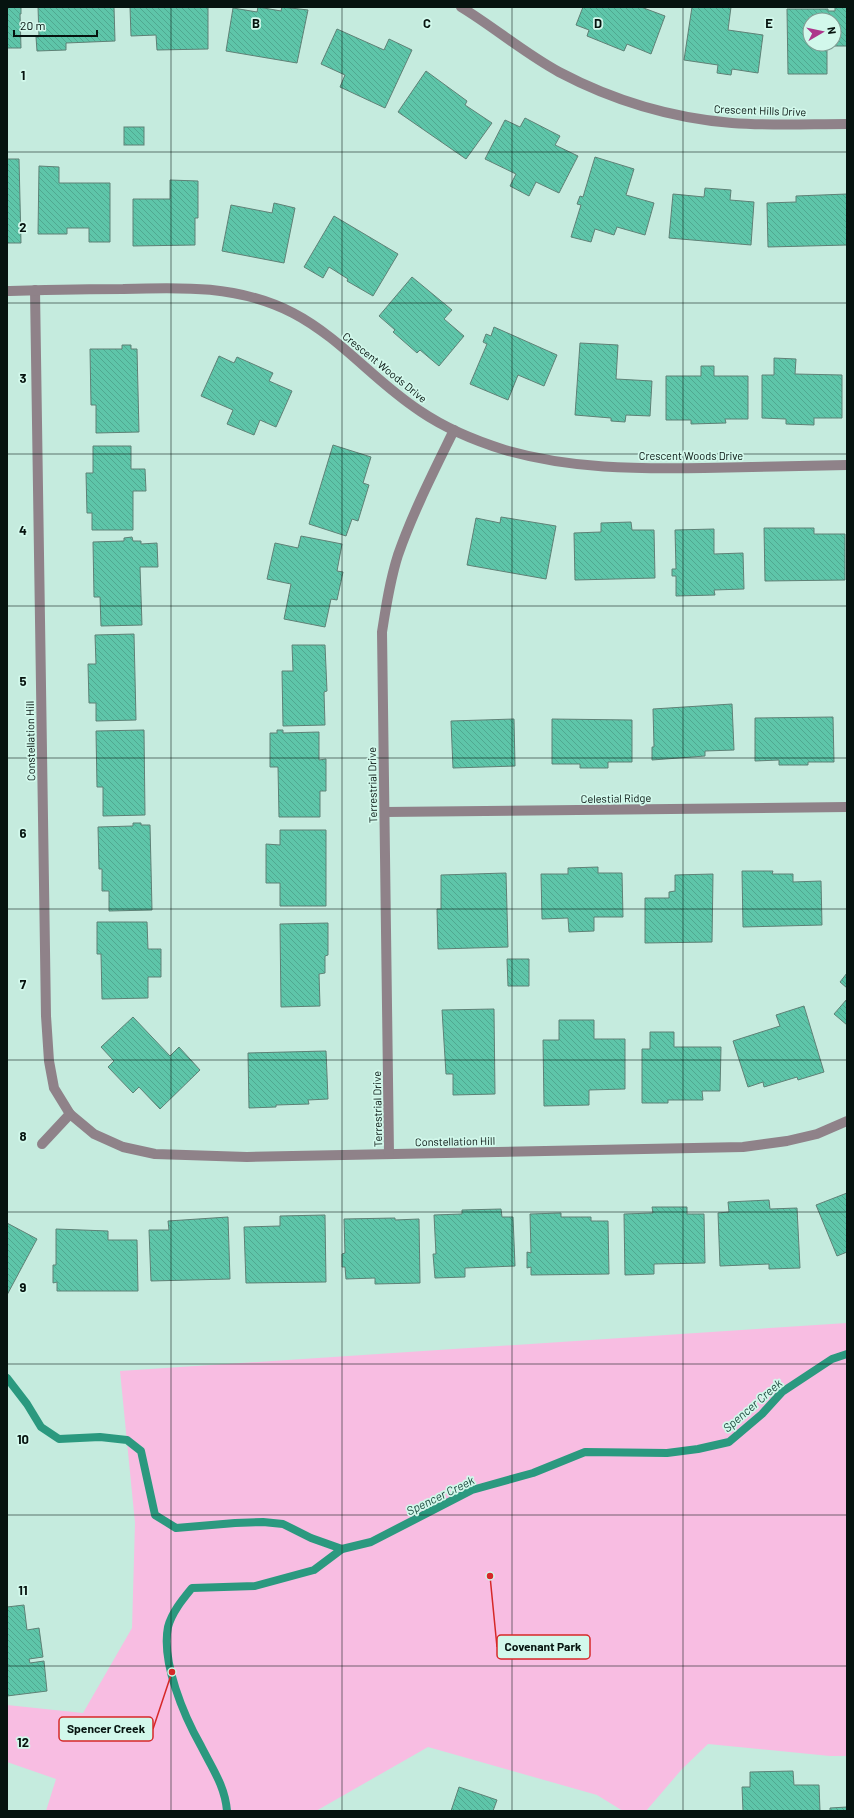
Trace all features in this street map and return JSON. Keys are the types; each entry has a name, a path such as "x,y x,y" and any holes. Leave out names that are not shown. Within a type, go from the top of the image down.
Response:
{"street":[{"name":"Crescent Hills Drive","path":"461,7 523,50 560,72 604,93 644,107 692,118 732,123 847,124"},
{"name":"Crescent Woods Drive","path":"7,291 166,288 211,289 242,294 267,301 320,330 420,411 454,430 504,449 537,458 576,465 665,468 847,465"},
{"name":"Constellation Hill","path":"35,290 46,1016 49,1061 54,1088 70,1114 94,1134 123,1147 155,1154 247,1158 744,1147 787,1141 817,1134 847,1121"},
{"name":"Terrestrial Drive","path":"389,1154 382,632 388,592 398,556 412,518 454,430"},
{"name":"Celestial Ridge","path":"385,812 847,808"},
{"path":"42,1144 70,1114"}],"shaded area":[{"path":"847,1323 847,1756 830,1756 708,1744 682,1769 646,1811 623,1811 597,1795 428,1747 316,1811 46,1811 56,1779 7,1762 7,1705 83,1713 132,1628 135,1523 120,1371"}],"building":[{"path":"7,7 21,7 21,48 7,48"},
{"path":"38,7 114,7 115,41 66,43 66,50 37,51 36,37 39,37"},
{"path":"130,7 208,7 208,49 157,50 156,35 131,36"},
{"path":"258,7 281,11 282,7 308,10 297,63 226,51 233,8 257,12"},
{"path":"583,7 641,7 665,16 651,54 627,44 624,51 587,36 589,30 576,25"},
{"path":"692,7 731,7 728,30 763,35 758,73 732,69 731,75 717,73 718,65 684,60"},
{"path":"835,7 847,7 847,46 842,46 842,12 802,12 802,52 827,52 827,74 788,74 787,9 828,9 828,11 835,11"},
{"path":"337,29 384,50 389,39 412,50 385,108 340,87 345,75 321,64"},
{"path":"426,71 467,101 465,105 492,123 466,159 398,112"},
{"path":"525,118 560,136 555,145 578,156 559,193 536,182 529,196 510,186 516,174 485,159 505,120 520,127"},
{"path":"124,127 144,127 144,145 124,145"},
{"path":"595,157 634,169 626,195 654,203 645,235 617,227 614,235 595,229 591,242 571,237 581,205 577,204 580,196 583,197"},
{"path":"7,159 19,159 21,243 7,243"},
{"path":"39,166 59,167 59,183 110,183 110,242 89,242 89,228 67,228 67,234 38,234"},
{"path":"170,180 198,181 198,218 195,218 195,245 133,246 133,199 170,199"},
{"path":"705,188 731,190 730,200 754,202 751,245 669,238 673,194 704,197"},
{"path":"847,194 847,245 768,247 767,203 796,202 796,196"},
{"path":"274,203 295,208 284,263 222,251 231,205 272,213"},
{"path":"334,216 398,254 373,296 347,281 348,279 329,267 323,278 304,267"},
{"path":"412,277 452,310 444,319 464,336 439,366 420,350 417,353 393,332 395,330 379,316"},
{"path":"494,327 557,355 544,386 518,375 508,400 470,384 487,344 483,342 486,334 491,336"},
{"path":"580,343 618,345 616,379 652,381 650,416 626,415 625,422 611,421 611,418 575,415"},
{"path":"122,345 131,345 131,349 137,349 139,432 96,433 96,405 91,405 90,349 122,349"},
{"path":"219,356 234,363 237,357 273,373 269,381 292,391 276,427 260,420 254,435 227,424 233,410 201,396"},
{"path":"774,358 796,359 795,374 842,375 842,418 814,418 814,425 786,424 786,419 762,418 762,375 774,375"},
{"path":"701,366 714,366 714,376 748,376 748,419 725,419 726,423 691,424 691,420 666,420 666,376 701,376"},
{"path":"333,445 371,457 363,483 369,485 358,521 352,519 346,536 309,524"},
{"path":"93,446 131,446 131,469 145,469 146,491 133,491 133,530 92,530 92,513 87,513 86,473 93,473"},
{"path":"501,517 556,526 546,579 467,565 476,518 500,523"},
{"path":"631,522 632,530 654,530 655,578 575,580 574,533 601,532 601,523"},
{"path":"764,528 814,528 814,534 845,534 845,580 765,581"},
{"path":"714,529 714,554 743,553 744,589 714,590 715,595 676,596 676,576 672,576 672,569 676,569 675,530"},
{"path":"301,536 342,544 337,571 343,572 337,600 331,599 325,627 284,619 291,584 267,579 275,543 298,548"},
{"path":"132,537 133,541 141,541 141,544 157,543 158,567 140,567 142,625 101,626 100,597 94,597 93,542 124,541 124,538"},
{"path":"134,634 136,720 96,721 96,703 89,703 88,664 96,664 95,635"},
{"path":"292,645 325,645 327,691 324,692 325,725 283,726 282,671 293,671"},
{"path":"732,704 734,750 705,751 705,756 652,760 652,747 654,747 653,709"},
{"path":"833,717 834,762 808,762 808,765 779,765 779,760 755,761 755,718"},
{"path":"514,719 515,766 453,768 451,721"},
{"path":"552,719 632,720 632,762 608,762 608,768 580,768 580,764 552,764"},
{"path":"144,730 145,815 103,816 103,787 97,787 96,731"},
{"path":"277,730 283,730 283,733 319,732 319,760 326,759 326,791 320,791 320,817 279,817 278,767 270,767 270,733 277,733"},
{"path":"133,823 150,825 152,910 109,911 109,891 102,891 102,869 99,869 98,827 133,826"},
{"path":"280,830 326,830 326,906 280,906 280,883 266,883 266,844 280,845"},
{"path":"598,867 598,873 622,873 623,917 594,917 594,931 569,932 568,918 542,919 541,874 568,874 568,868"},
{"path":"742,871 773,871 772,874 793,874 793,882 821,881 822,925 743,927"},
{"path":"506,873 508,947 438,949 437,909 441,909 441,875"},
{"path":"713,874 712,942 645,943 645,898 669,898 669,892 675,891 675,875"},
{"path":"97,922 147,922 148,949 161,949 161,977 148,977 148,998 102,999 101,954 97,954"},
{"path":"328,923 328,955 325,956 325,973 319,974 320,1006 281,1007 280,924"},
{"path":"507,959 529,959 529,986 508,986"},
{"path":"847,973 847,988 840,982"},
{"path":"847,999 847,1025 834,1014"},
{"path":"804,1006 824,1072 798,1080 797,1077 764,1087 763,1082 748,1087 733,1041 780,1026 776,1015"},
{"path":"494,1009 495,1094 453,1095 453,1074 446,1074 442,1010"},
{"path":"133,1017 170,1056 179,1047 200,1070 160,1109 139,1087 133,1093 108,1067 114,1061 101,1047"},
{"path":"559,1020 594,1020 594,1039 625,1039 625,1089 589,1090 589,1105 544,1106 543,1040 559,1040"},
{"path":"650,1032 674,1032 674,1047 721,1047 720,1091 702,1091 703,1100 668,1100 668,1103 642,1103 642,1049 650,1049"},
{"path":"326,1051 328,1099 308,1100 309,1104 249,1108 248,1053"},
{"path":"847,1193 847,1252 837,1256 816,1205"},
{"path":"769,1200 770,1209 797,1208 800,1268 769,1269 769,1264 720,1266 718,1213 729,1212 728,1202"},
{"path":"652,1207 687,1207 687,1214 704,1214 705,1263 654,1264 654,1274 625,1275 624,1214 653,1213"},
{"path":"501,1209 502,1217 513,1217 515,1266 465,1268 465,1277 435,1278 433,1254 436,1254 434,1215 462,1214 462,1210"},
{"path":"561,1213 561,1217 591,1217 591,1221 608,1221 609,1274 531,1275 531,1267 527,1268 527,1252 531,1253 530,1214"},
{"path":"325,1215 326,1282 246,1283 244,1227 280,1226 280,1216"},
{"path":"228,1217 230,1279 151,1281 149,1230 169,1230 168,1221"},
{"path":"395,1218 395,1220 419,1219 420,1283 375,1284 375,1278 346,1279 345,1267 342,1267 342,1254 345,1253 344,1219"},
{"path":"7,1223 37,1239 7,1295"},
{"path":"56,1229 108,1231 108,1240 137,1240 138,1291 57,1291 57,1282 53,1283 53,1265 56,1265"},
{"path":"24,1605 27,1630 39,1628 43,1657 29,1659 30,1663 44,1661 47,1691 7,1696 7,1607"},
{"path":"793,1771 794,1785 819,1785 820,1811 743,1811 742,1787 750,1787 750,1772"},
{"path":"459,1787 497,1800 493,1811 451,1811"},
{"path":"847,1807 847,1811 830,1811 830,1808"}],"waterway":[{"name":"Spencer Creek","path":"227,1811 221,1785 194,1734 181,1704 171,1672 168,1656 167,1641 170,1621 178,1606 192,1588 255,1586 314,1570 342,1549 371,1542 472,1490 533,1473 585,1452 667,1453 698,1449 729,1442 762,1414 782,1392 832,1359 847,1354"},
{"path":"7,1378 27,1404 41,1427 59,1439 100,1437 127,1440 141,1451 155,1515 176,1528 235,1523 263,1522 283,1524 311,1538 342,1549"}],"place":[{"name":"Covenant Park","path":"490,1576"},
{"name":"Spencer Creek","path":"172,1672"}]}
